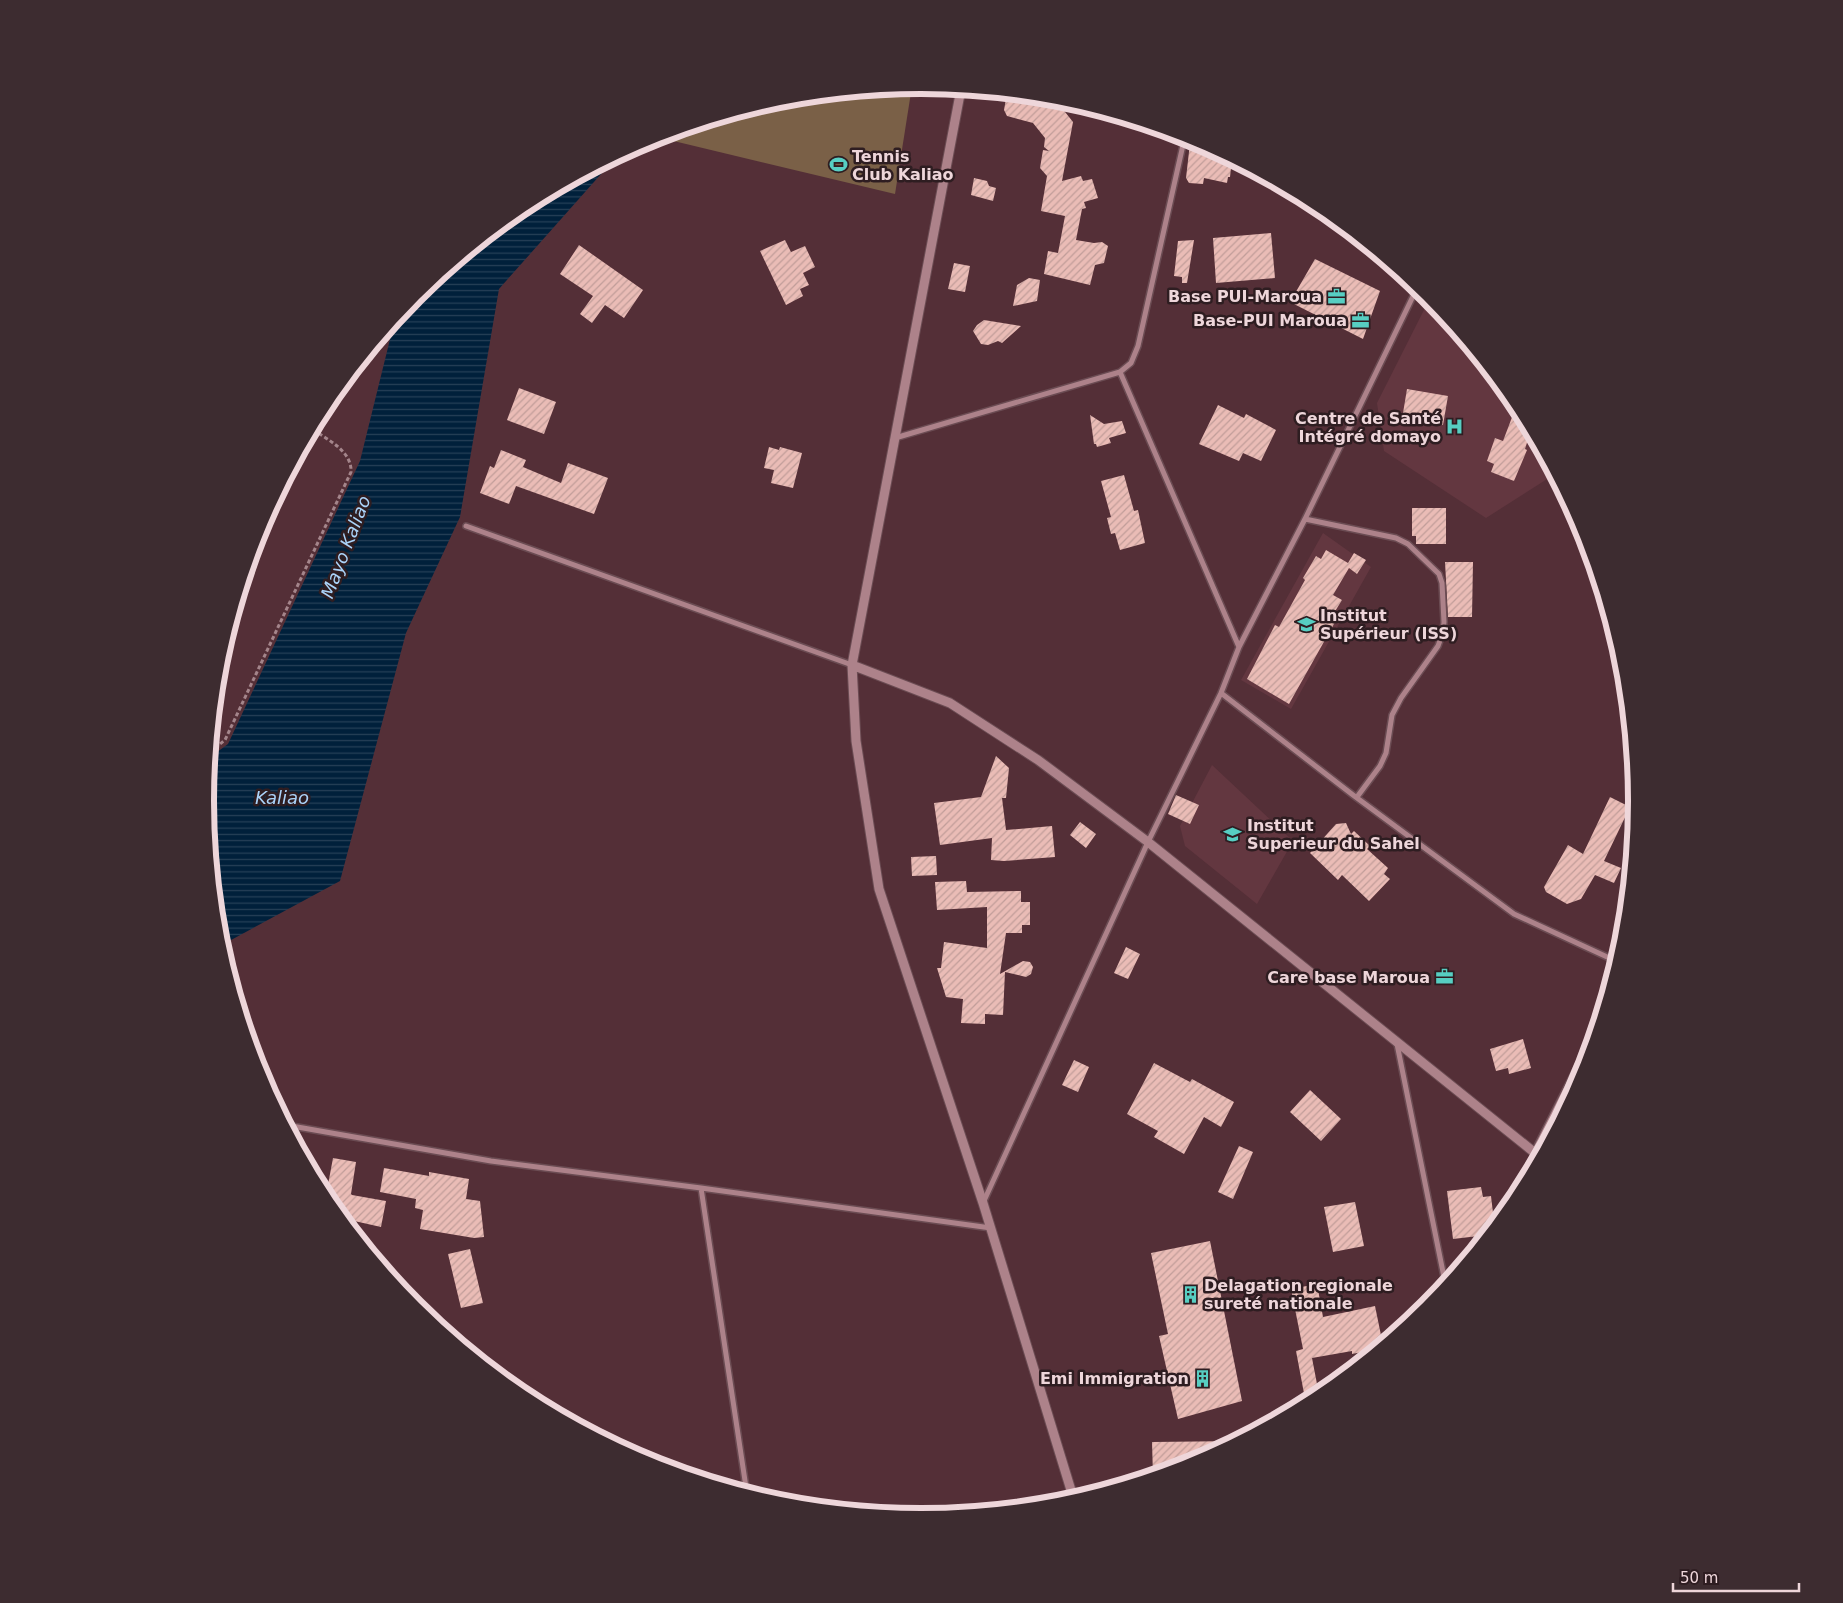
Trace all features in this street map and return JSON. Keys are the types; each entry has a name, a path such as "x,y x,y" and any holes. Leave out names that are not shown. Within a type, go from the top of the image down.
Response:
{"street":[{"path":"960,95 852,666 856,741 879,889 991,1228 1072,1493"},
{"path":"894,438 1120,372 1131,363 1138,346 1183,144"},
{"path":"983,1203 1148,842 1221,693 1239,647 1305,519 1414,294"},
{"path":"1120,372 1239,647"},
{"path":"1305,519 1396,538 1408,544 1433,568 1442,583 1444,622 1438,646 1401,698 1392,715 1386,753 1380,766 1357,797"},
{"path":"466,526 950,703 1038,760 1148,842 1535,1153"},
{"path":"1221,693 1514,914 1611,959"},
{"path":"1397,1044 1444,1278"},
{"path":"293,1126 491,1161 991,1228"},
{"path":"701,1188 746,1487"}],"path":[{"path":"216,747 225,740 351,472 351,463 345,453 318,433"}],"shaded area":[{"name":"Tennis Club Kaliao","path":"911,94 895,194 671,140 694,131 783,107 875,95"},
{"name":"Centre de Santé Intégré domayo","path":"1426,305 1454,335 1510,408 1550,477 1486,518 1384,451 1377,403"},
{"name":"Institut Supérieur (ISS)","path":"1323,533 1371,567 1291,709 1241,680"},
{"name":"Institut Superieur du Sahel","path":"1212,765 1293,841 1257,904 1185,846 1180,826"}],"water":[{"name":"Kaliao","path":"607,168 499,289 460,517 406,633 340,881 227,942 215,848 215,753 228,744 360,461 392,332 455,269 491,240 528,213"}],"building":[{"path":"1006,99 1060,107 1073,122 1062,181 1081,176 1083,181 1092,179 1098,198 1084,202 1086,208 1082,209 1076,240 1094,243 1102,242 1108,246 1104,263 1095,265 1090,285 1044,274 1048,251 1058,253 1065,216 1041,211 1047,176 1040,168 1043,150 1049,151 1044,147 1045,138 1033,123 1007,116 1004,110"},
{"path":"1190,147 1231,165 1227,183 1204,178 1203,184 1189,183 1186,178"},
{"path":"974,178 987,181 989,186 996,188 993,201 971,195"},
{"path":"1271,233 1275,278 1216,283 1213,238"},
{"path":"785,240 791,252 805,246 815,267 803,273 809,285 800,289 803,296 786,305 760,251"},
{"path":"1194,240 1187,283 1182,283 1182,277 1174,276 1178,241"},
{"path":"579,245 643,290 624,318 605,305 592,323 580,314 593,296 560,274"},
{"name":"Base PUI-Maroua","path":"1315,259 1380,291 1363,339 1290,302"},
{"path":"954,263 970,266 965,292 948,289"},
{"path":"1029,278 1040,280 1037,301 1013,306 1017,285"},
{"path":"984,320 1021,326 1002,343 998,341 988,345 981,344 973,331"},
{"path":"519,388 556,402 544,434 507,420"},
{"path":"1407,389 1448,396 1443,425 1402,419"},
{"path":"1218,405 1244,418 1246,414 1276,430 1261,461 1243,453 1239,461 1199,444"},
{"path":"1513,414 1528,439 1525,449 1527,450 1514,481 1491,472 1494,464 1487,461 1495,438 1503,441"},
{"path":"1090,415 1104,424 1122,421 1126,433 1109,438 1111,443 1097,447 1094,444"},
{"path":"769,447 779,450 780,447 802,453 793,488 771,483 774,470 764,468"},
{"path":"501,450 526,460 523,467 561,483 568,463 608,478 594,514 516,486 509,504 480,493 490,466 494,468"},
{"path":"1124,475 1134,511 1138,510 1145,543 1120,550 1115,533 1111,534 1107,518 1111,517 1101,481"},
{"path":"1412,508 1446,508 1446,544 1416,544 1416,536 1412,536"},
{"name":"Institut Supérieur (ISS)","path":"1326,550 1348,563 1354,553 1366,560 1357,574 1349,568 1333,595 1342,600 1334,613 1339,615 1289,704 1247,679 1275,625 1279,627 1316,556 1321,559"},
{"path":"1445,562 1473,562 1472,617 1448,617"},
{"path":"996,756 1009,768 1006,798 1002,798 1006,830 1052,826 1055,857 1004,861 991,860 992,838 940,845 934,803 981,797"},
{"path":"1176,795 1199,805 1190,824 1168,814"},
{"path":"1610,797 1629,806 1604,861 1621,868 1614,883 1595,875 1581,899 1567,904 1546,892 1544,887 1568,845 1583,854"},
{"path":"1080,822 1096,834 1086,848 1070,835"},
{"path":"1346,823 1351,834 1354,831 1370,846 1367,849 1388,868 1384,874 1390,879 1369,901 1342,875 1338,880 1310,853 1336,824"},
{"path":"936,856 937,875 912,876 911,857"},
{"path":"966,881 967,892 1021,891 1021,902 1030,902 1030,925 1022,925 1022,933 1006,933 1000,974 1023,961 1030,962 1033,967 1031,974 1026,977 1005,972 1003,1015 985,1014 985,1024 961,1023 963,999 946,997 937,968 941,968 944,942 987,948 987,907 937,910 935,882"},
{"path":"1126,947 1140,954 1128,979 1114,973"},
{"path":"1523,1039 1531,1068 1509,1074 1508,1068 1496,1071 1490,1049"},
{"path":"1074,1060 1089,1067 1078,1092 1062,1085"},
{"path":"1154,1063 1190,1082 1192,1079 1234,1102 1221,1127 1204,1117 1184,1154 1154,1137 1158,1131 1127,1114"},
{"path":"1310,1090 1341,1119 1321,1141 1290,1112"},
{"path":"1239,1146 1253,1152 1233,1199 1218,1192"},
{"path":"333,1158 356,1162 351,1194 386,1201 381,1227 352,1220 328,1186"},
{"path":"384,1168 429,1176 429,1172 469,1179 466,1199 480,1201 484,1237 474,1238 420,1229 423,1210 415,1208 416,1199 380,1192"},
{"path":"1481,1187 1483,1197 1491,1196 1494,1218 1491,1221 1485,1222 1486,1228 1480,1236 1453,1239 1447,1191"},
{"path":"1355,1202 1364,1246 1333,1252 1324,1207"},
{"path":"1210,1241 1242,1401 1178,1419 1159,1336 1168,1334 1151,1253"},
{"path":"470,1249 483,1303 461,1308 448,1254"},
{"path":"1317,1284 1323,1317 1375,1306 1382,1339 1367,1351 1352,1354 1352,1351 1312,1358 1317,1384 1326,1382 1305,1396 1296,1351 1303,1349 1291,1289"},
{"path":"1223,1441 1153,1470 1152,1442"}],"place":[{"name":"Tennis Club Kaliao","path":"838,165"},
{"name":"Base PUI-Maroua","path":"1336,296"},
{"name":"Base-PUI Maroua","path":"1361,320"},
{"name":"Centre de Santé Intégré domayo","path":"1455,427"},
{"name":"Institut Supérieur (ISS)","path":"1306,624"},
{"name":"Institut Superieur du Sahel","path":"1233,834"},
{"name":"Care base Maroua","path":"1444,977"},
{"name":"Delagation regionale sureté nationale","path":"1190,1294"},
{"name":"Emi Immigration","path":"1203,1378"}],"water label":[{"name":"Mayo Kaliao","path":"346,547"}]}
